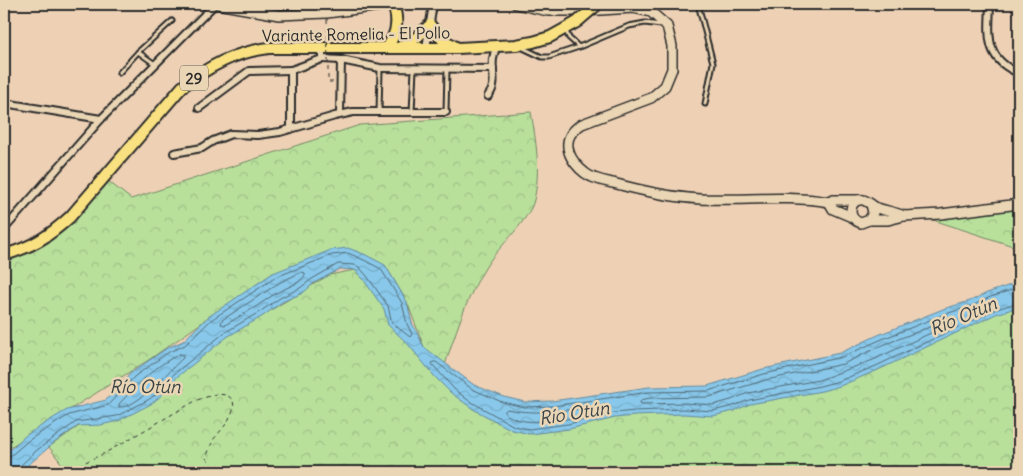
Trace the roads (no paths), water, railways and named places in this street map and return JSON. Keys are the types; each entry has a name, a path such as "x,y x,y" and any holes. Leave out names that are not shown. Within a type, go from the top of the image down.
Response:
{"highway":[{"path":"387,48 396,31 397,22 394,4"},
{"name":"Variante Romelia - El Pollo","path":"4,255 24,249 54,232 70,217 182,87 223,60 252,50 269,48 458,48 516,45 533,42 565,29 577,22 598,4"},
{"path":"399,48 416,38 430,24 442,39 458,48"}],"main road":[{"path":"216,4 279,15 327,13 394,4"},
{"path":"516,4 548,11 633,8 651,12 667,26 672,46 672,70 665,86 650,98 582,124 572,130 567,141 568,150 571,158 585,173 596,178 646,192 700,198 800,198 829,202 833,200 866,200 878,208 904,216"},
{"path":"852,217 851,207 859,200"},
{"path":"829,202 833,209 861,223 869,220 888,220 904,216 941,214 1019,204"},
{"path":"869,220 873,213 871,204"}],"street":[{"path":"4,227 7,226 101,119 216,4"},
{"path":"426,48 433,4"},
{"path":"990,4 990,46 1000,62 1019,73"},
{"path":"488,96 492,91 493,60 496,46"},
{"path":"322,48 325,61"},
{"path":"199,108 249,71 291,70 325,61 341,60 380,68 493,70"},
{"path":"340,114 341,60"},
{"path":"291,70 291,129"},
{"path":"4,103 101,119"},
{"path":"174,153 202,148 213,141 231,134 258,135 291,129 340,114 353,112 446,112"}],"lane":[{"path":"698,4 713,63 705,104"},
{"path":"119,73 138,52 172,22"},
{"path":"516,45 542,57 549,57 638,23 667,26"},
{"path":"565,29 569,38 579,47"},
{"path":"138,52 155,64"},
{"path":"379,112 380,68"},
{"path":"412,112 414,68"},
{"path":"446,112 447,68"}],"water":[{"name":"Río Otún","path":"348,248 385,265 407,302 412,323 424,347 474,385 504,397 525,402 552,401 649,387 707,386 763,369 840,353 878,335 943,309 970,301 1019,282 1019,307 996,314 878,370 840,386 822,391 750,404 734,411 713,416 684,414 635,416 615,418 569,429 530,434 512,430 473,409 451,393 407,343 388,325 384,309 355,270 340,269 314,283 303,293 282,302 263,316 227,337 177,377 162,395 151,404 118,421 101,425 78,426 54,443 20,472 4,472 4,455 25,436 67,410 106,400 131,373 167,348 183,341 208,317 273,273 331,250"}]}
